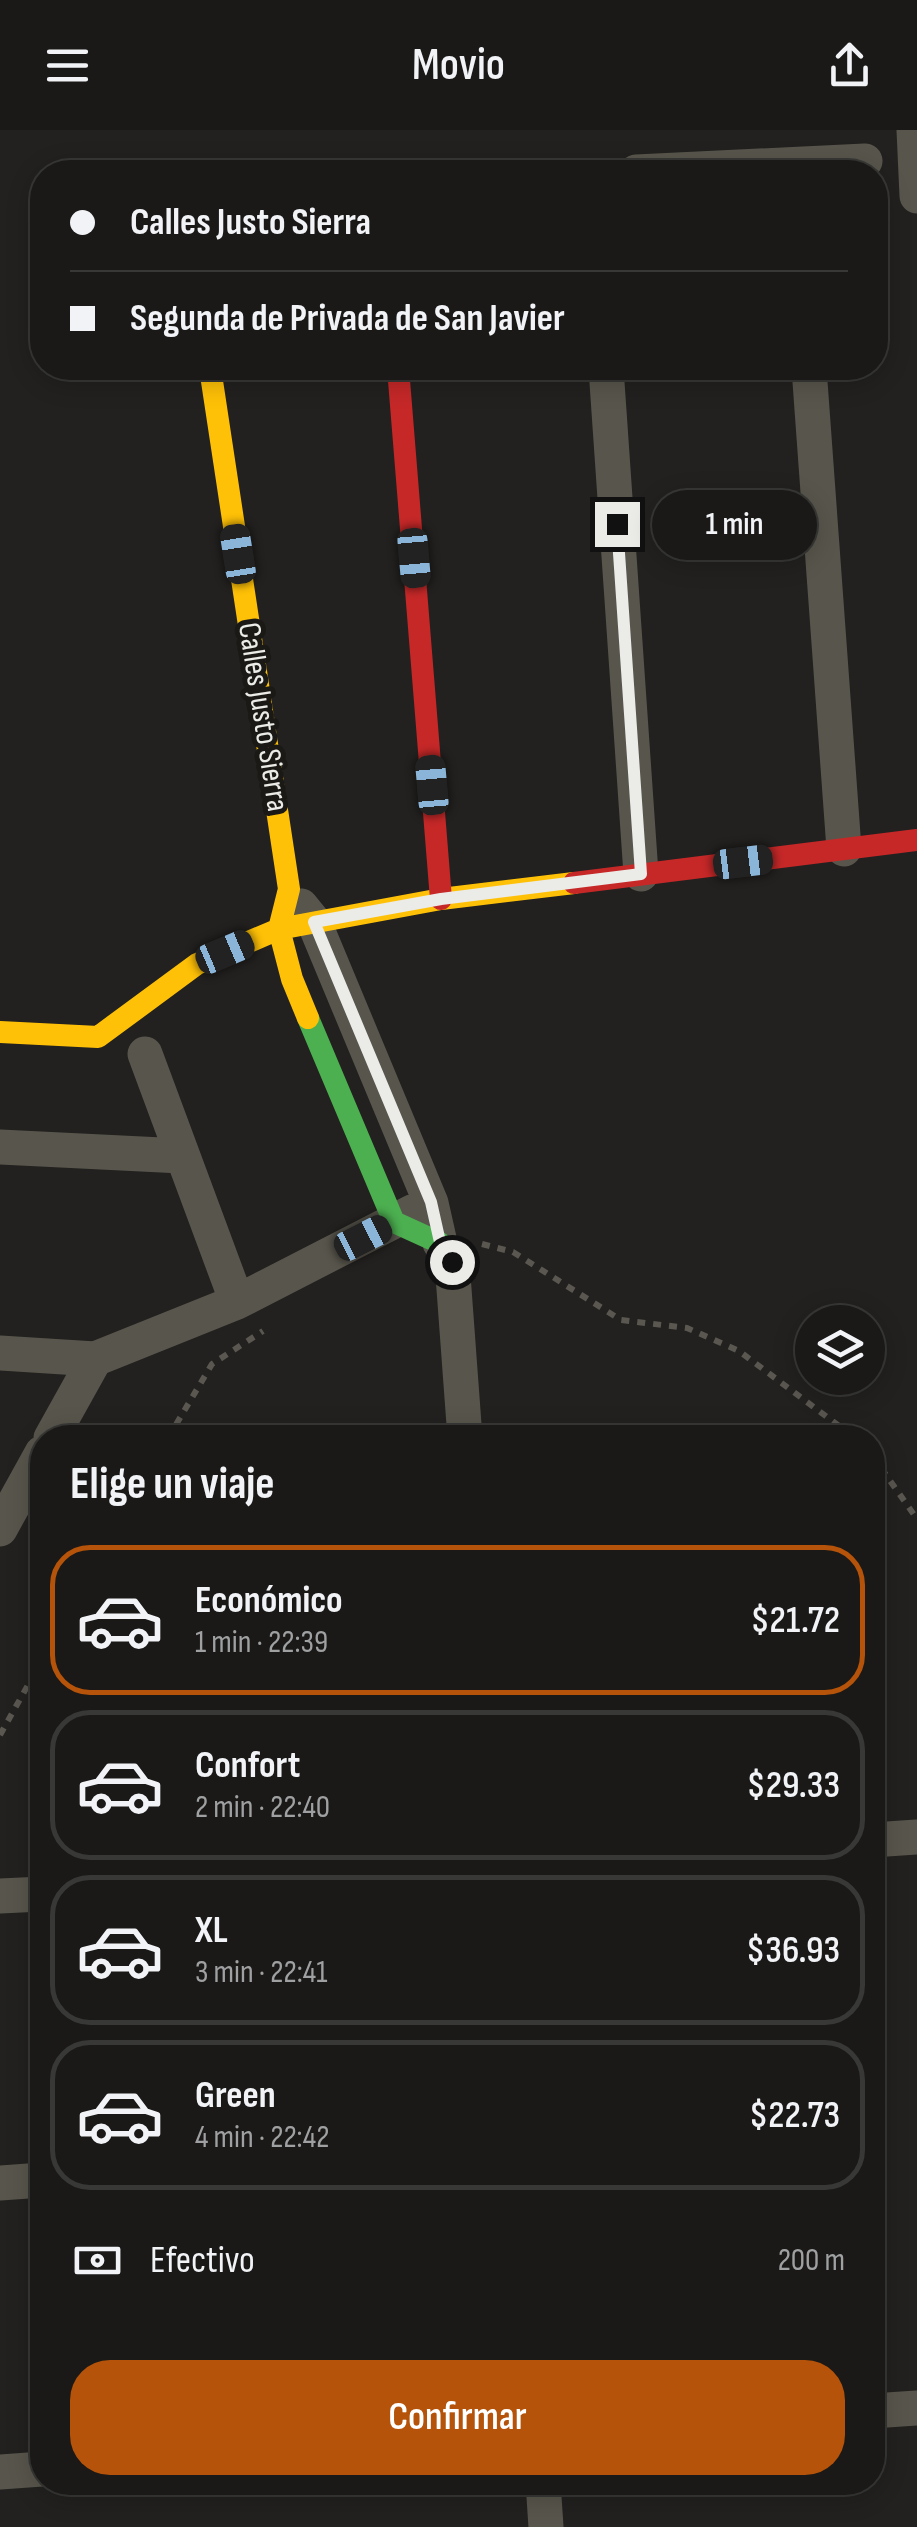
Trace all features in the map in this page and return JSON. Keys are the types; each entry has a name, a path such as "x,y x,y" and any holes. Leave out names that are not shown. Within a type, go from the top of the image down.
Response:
{"street":[{"path":"914,130 917,196"},
{"name":"Calles Justo Sierra","path":"212,380 288,890 279,929 292,979 394,1222"},
{"path":"399,380 441,899"},
{"path":"607,380 641,874"},
{"path":"811,380 844,849"},
{"path":"0,1032 98,1037 198,964 279,929 441,899 917,840"},
{"path":"288,890 314,922 431,1202 440,1242 452,1262 464,1425"},
{"path":"145,1054 236,1302"},
{"path":"0,1146 182,1156"},
{"path":"0,1353 95,1359 236,1302 431,1202"},
{"path":"394,1222 440,1242"},
{"path":"58,1425 95,1359"},
{"path":"0,1529 30,1475"},
{"path":"885,1839 917,1837"},
{"path":"0,1896 30,1895"},
{"path":"0,2183 30,2181"},
{"path":"885,2409 917,2408"},
{"path":"0,2472 30,2470"},
{"path":"544,2495 546,2527"}],"path":[{"path":"440,1242 500,1247 621,1320 687,1328 729,1346 752,1358 839,1425"},
{"path":"176,1425 212,1364 272,1325"},
{"path":"885,1473 917,1518"},
{"path":"0,1735 30,1681"}],"traffic: fast":[{"path":"308,1018 394,1222 440,1243"}],"traffic: slow":[{"path":"212,380 289,889 279,929 292,979 308,1018"},
{"path":"0,1032 98,1037 197,964 279,929 441,899 574,883"}],"traffic: jam":[{"path":"399,380 441,899"},
{"path":"574,883 917,840"}],"route":[{"path":"452,1262 440,1242 431,1202 314,922 441,899 641,874 617,524"}]}
